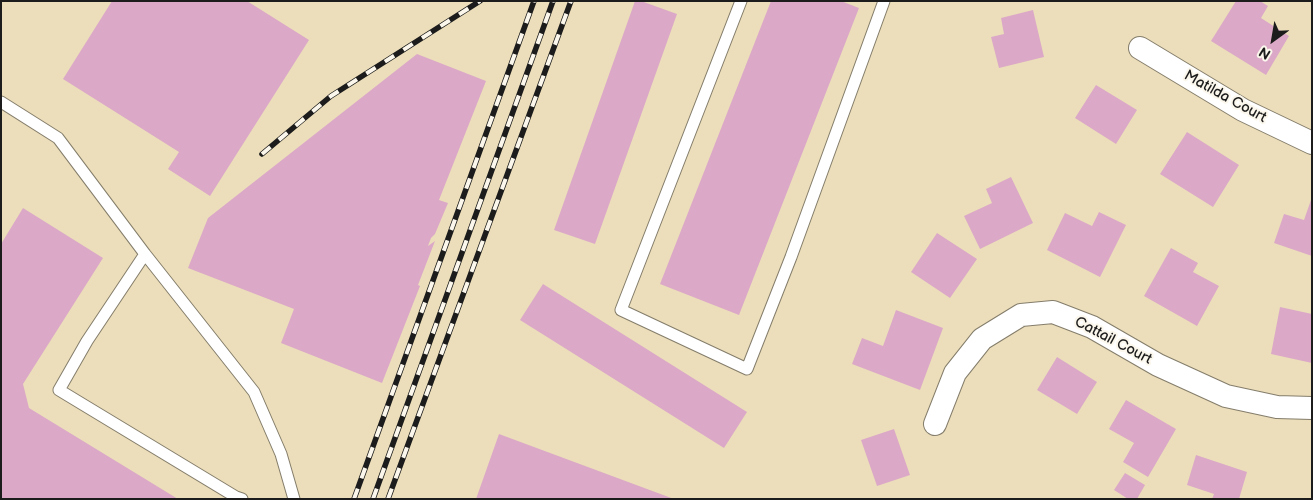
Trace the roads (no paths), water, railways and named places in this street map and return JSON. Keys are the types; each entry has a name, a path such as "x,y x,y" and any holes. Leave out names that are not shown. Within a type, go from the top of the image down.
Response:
{"street":[{"name":"Matilda Court","path":"1140,48 1243,110 1312,143"},
{"name":"Cattail Court","path":"935,424 954,373 982,339 1021,316 1053,312 1092,327 1158,365 1226,396 1277,406 1312,408"}],"lane":[{"path":"741,1 621,310 747,369 790,257 881,2"},
{"path":"1,102 58,138 145,254 254,392 281,454 294,499"},
{"path":"145,254 87,341 59,390 242,499"}],"railway":[{"path":"262,154 331,96 480,1"},
{"path":"354,499 534,1"},
{"path":"373,499 553,1"},
{"path":"388,499 571,1"}]}
